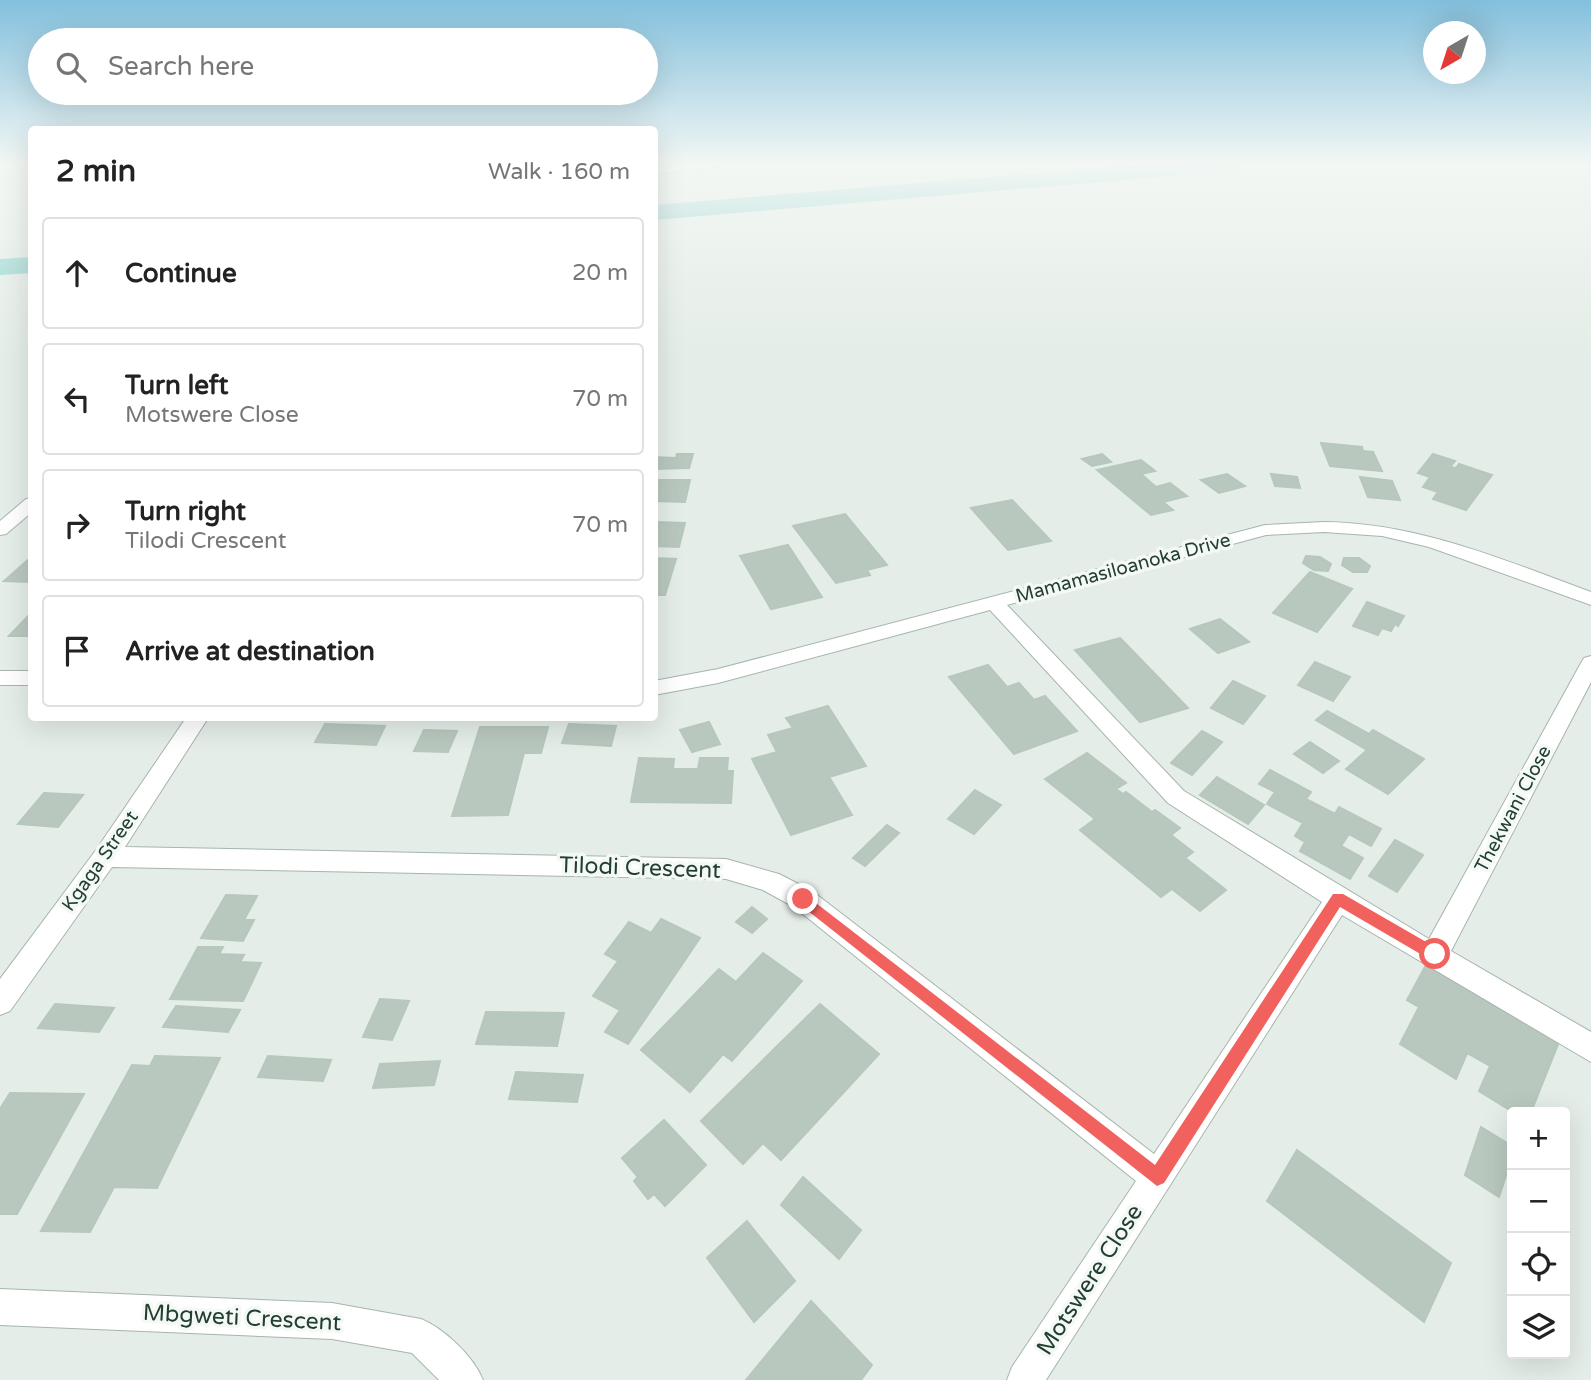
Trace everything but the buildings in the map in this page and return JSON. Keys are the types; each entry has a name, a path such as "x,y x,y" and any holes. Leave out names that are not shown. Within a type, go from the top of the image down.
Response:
{"street":[{"path":"0,530 8,516 28,505"},
{"name":"Mamamasiloanoka Drive","path":"658,687 718,676 1265,530 1306,526 1382,531 1428,541 1591,598"},
{"path":"994,603 1176,797 1338,899 1591,1048"},
{"name":"Thekwani Close","path":"1435,954 1591,663"},
{"path":"0,678 28,678"},
{"name":"Kgaga Street","path":"0,1002 105,857 195,721"},
{"name":"Tilodi Crescent","path":"105,857 726,869 770,881 803,899 1157,1177"},
{"name":"Motswere Close","path":"1025,1380 1338,899"},
{"name":"Mbgweti Crescent","path":"0,1307 332,1321 421,1337 465,1380"}],"waterway":[{"path":"0,267 28,265"}],"route":[{"path":"803,899 1157,1177 1338,899 1435,954"}]}
